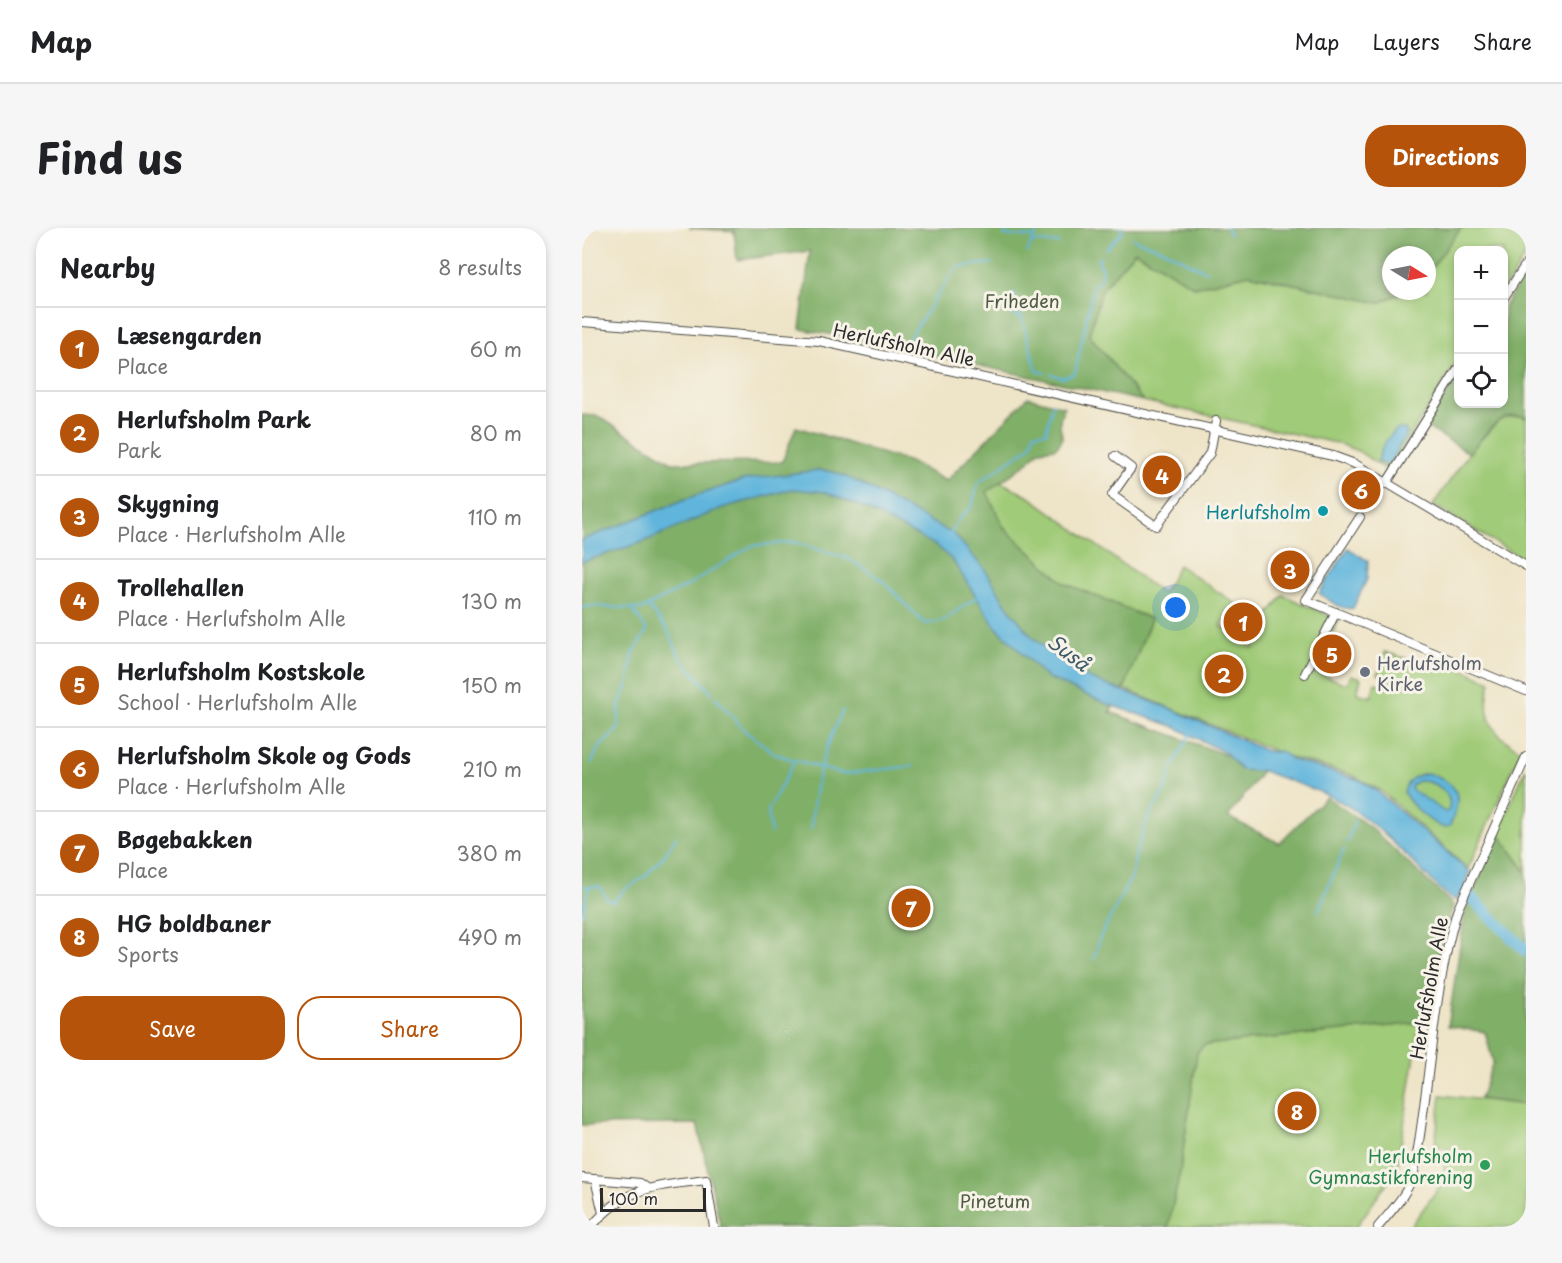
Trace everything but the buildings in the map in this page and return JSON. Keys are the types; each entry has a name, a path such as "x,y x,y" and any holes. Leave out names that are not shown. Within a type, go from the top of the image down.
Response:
{"street":[{"path":"1508,291 1526,264"},
{"name":"Herlufsholm Alle","path":"582,322 819,341 1216,425 1355,464 1526,566"},
{"path":"1386,484 1454,375"},
{"path":"1115,456 1131,468 1112,495 1156,526 1210,453 1216,425"},
{"path":"1360,517 1306,600 1526,690"},
{"path":"1305,674 1336,612"},
{"name":"Herlufsholm Alle","path":"1378,1227 1404,1194 1414,1172 1436,1019 1451,932 1457,911 1526,757"},
{"path":"582,1178 640,1183 647,1188"},
{"path":"595,1179 603,1213"},
{"path":"591,1227 603,1213 624,1198 647,1188 706,1180 714,1227"}],"green space":[{"name":"Friheden","path":"689,228 1461,228 1436,262 1436,246 1382,246 1382,300 1386,300 1379,303 1249,274 1195,287 1135,251 1102,289 1089,335 1143,401 800,329 810,251 737,260 734,231"},
{"path":"1461,228 1526,228 1526,254 1508,283 1508,246 1454,246 1454,366 1389,469 1385,469 1358,451 1336,443 1143,401 1089,335 1102,289 1135,251 1195,287 1249,274 1379,303 1386,300 1436,300 1436,262"},
{"path":"1526,272 1526,418 1517,415 1501,420 1469,453 1425,426 1454,382 1454,408 1508,408 1508,301"},
{"name":"Pinetum","path":"1028,397 1064,407 1060,420 1061,441 1055,448 1040,450 1027,463 987,492 1004,528 1064,583 1151,619 1124,689 1110,712 1264,769 1228,817 1279,843 1326,797 1370,827 1453,905 1439,953 1429,1011 1420,1023 1204,1045 1197,1053 1180,1172 1168,1227 721,1227 697,1124 582,1125 582,415 598,416 673,463 782,462 796,427 910,462 946,481"},
{"path":"1522,416 1526,418 1526,561 1433,505 1469,453 1501,418"},
{"path":"1001,482 1031,498 1162,593 1178,565 1236,604 1221,626 1253,648 1264,632 1259,628 1283,595 1339,620 1314,672 1347,684 1351,675 1361,678 1357,693 1371,697 1375,683 1386,686 1389,677 1378,674 1385,652 1441,671 1446,662 1491,682 1487,704 1491,723 1502,738 1521,750 1468,869 1381,791 1352,775 1292,758 1124,689 1151,619 1064,583 1004,528 986,492"},
{"path":"1526,768 1526,872 1498,833"},
{"path":"1498,833 1526,872 1526,1105 1480,1099 1493,1062 1485,1032 1448,1026 1465,912"},
{"path":"1420,1023 1397,1169 1356,1227 1168,1227 1180,1172 1197,1053 1204,1045"},
{"name":"Herlufsholm Gymnastikforening","path":"1441,1095 1526,1105 1526,1227 1410,1227 1443,1182 1446,1148 1435,1146"}],"water":[{"path":"1397,429 1405,429 1407,434 1389,463 1386,465 1378,462 1385,443"},
{"path":"819,470 834,472 856,481 955,535 986,571 1007,606 1032,637 1071,668 1091,679 1169,708 1264,750 1280,751 1293,760 1360,780 1377,791 1470,872 1457,900 1450,898 1380,830 1344,803 1261,770 1241,770 1226,753 1173,726 1107,704 1046,677 995,626 953,561 937,546 860,506 825,492 792,489 722,508 643,542 582,562 582,540 686,499 743,480"},
{"path":"1348,548 1368,561 1367,579 1353,608 1349,609 1335,604 1319,593"},
{"path":"1427,773 1446,782 1456,792 1457,805 1450,826 1444,828 1427,818 1416,809 1404,793 1409,782","holes":["1418,781 1436,785 1446,793 1449,799 1448,811 1445,812 1411,789 1412,785"]}],"waterway":[{"path":"1027,252 1039,228"},
{"path":"1106,249 1123,231 1121,228"},
{"path":"1227,228 1230,235"},
{"path":"1004,235 1016,236"},
{"path":"1020,236 1033,237"},
{"path":"1132,238 1159,248 1206,271"},
{"path":"1032,242 1059,243"},
{"path":"1051,374 1063,378 1075,373 1094,284 1099,283 1102,269 1098,261 1100,257"},
{"path":"952,274 957,267 992,263"},
{"path":"906,343 949,278"},
{"path":"1014,292 1037,371 1045,373"},
{"path":"1002,310 1021,318"},
{"path":"950,535 957,521 972,506 978,483 1031,446 1034,433 1046,432 1053,403"},
{"path":"582,608 591,606 642,609 687,586 751,546 794,542 849,559 882,580 925,624 944,620 978,596"},
{"path":"648,606 667,629 681,659"},
{"path":"592,763 598,749 619,728 619,705 629,681 633,654 647,630 632,609"},
{"path":"683,661 712,693"},
{"path":"715,697 746,732 776,754 843,774 913,766"},
{"path":"811,828 821,767 843,710"},
{"path":"1172,768 1191,733"},
{"path":"771,833 768,811 794,762"},
{"path":"1094,959 1100,937 1132,876 1137,850 1148,817 1165,791 1171,773"},
{"path":"1347,842 1355,821"},
{"path":"589,887 599,886 607,899 613,902 624,890 644,877 665,855 676,837"},
{"path":"1318,911 1344,849"},
{"name":"Suså","path":"1458,885 1526,951"},
{"path":"582,886 589,887 582,914"}],"place":[{"name":"Trollehallen","path":"1162,475"},
{"name":"Herlufsholm Skole og Gods","path":"1361,490"},
{"name":"Herlufsholm","path":"1323,511"},
{"name":"Skygning","path":"1290,570"},
{"name":"Læsengarden","path":"1243,622"},
{"name":"Herlufsholm Kostskole","path":"1332,654"},
{"name":"Herlufsholm Kirke","path":"1365,672"},
{"name":"Herlufsholm Park","path":"1224,674"},
{"name":"Bøgebakken","path":"911,908"},
{"name":"HG boldbaner","path":"1297,1111"},
{"name":"Herlufsholm Gymnastikforening","path":"1485,1165"}]}
